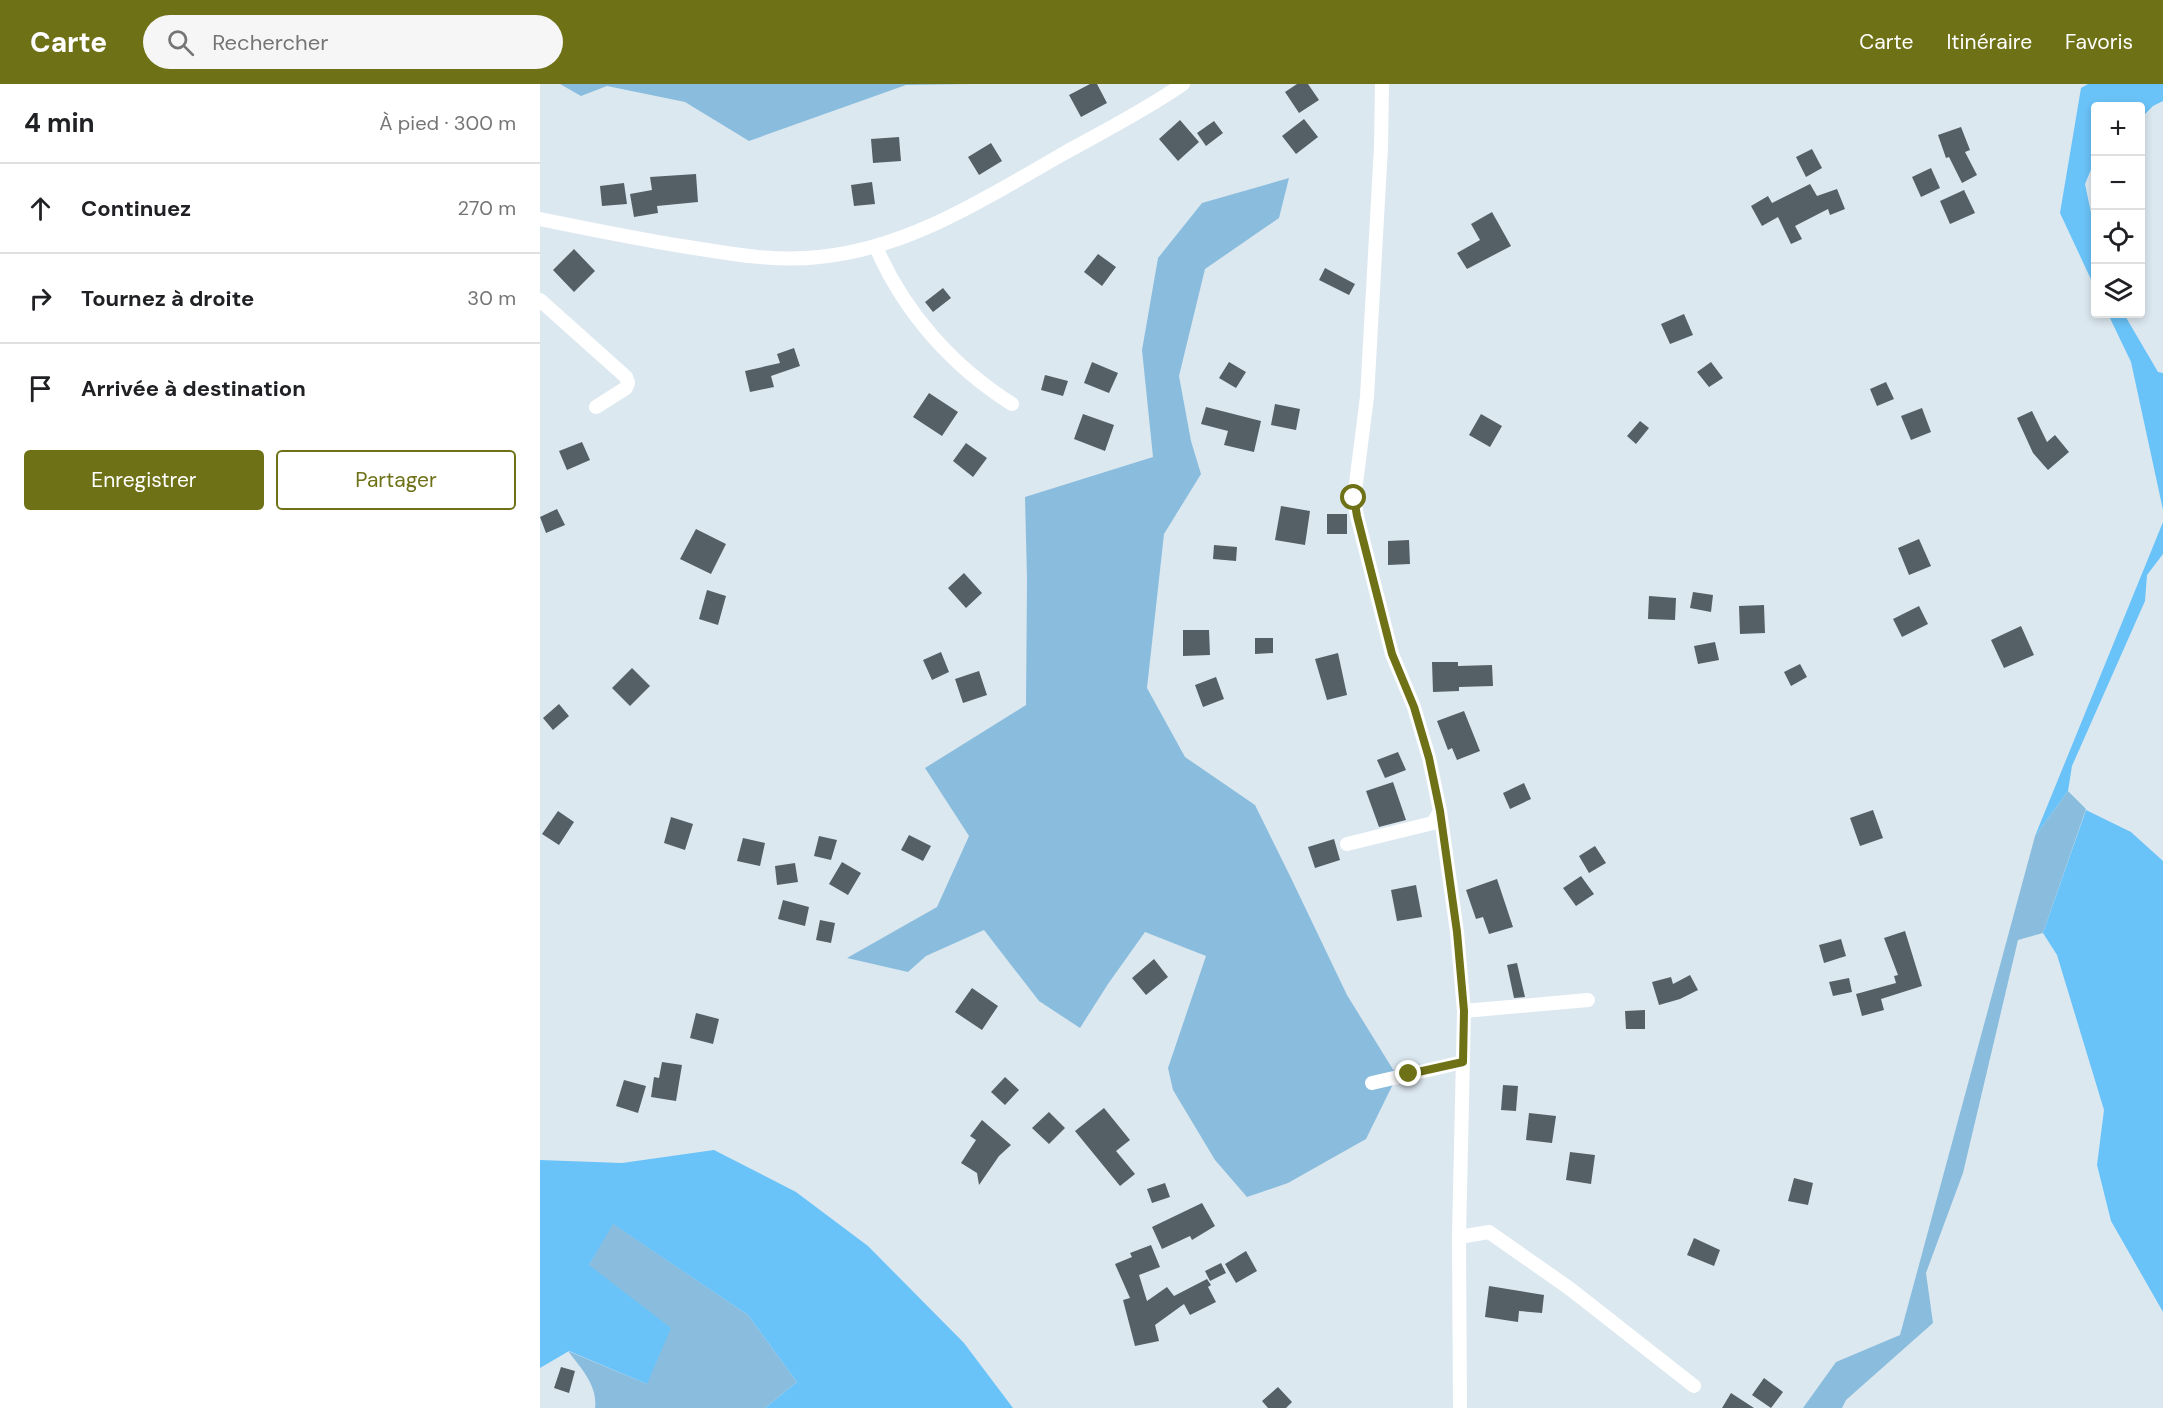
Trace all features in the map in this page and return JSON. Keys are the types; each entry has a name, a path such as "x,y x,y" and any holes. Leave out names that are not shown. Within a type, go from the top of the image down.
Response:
{"street":[{"path":"540,219 633,238 766,258 819,258 876,247 930,226 988,196 1126,120 1183,84"},
{"path":"1382,84 1381,147 1367,397 1354,498 1392,654 1414,707 1429,758 1440,811 1457,932 1464,1011 1460,1408"},
{"path":"876,247 886,270 928,333 987,388 1012,404"},
{"path":"540,300 626,377 628,383 626,388 596,407"},
{"path":"1347,844 1433,823 1440,811"},
{"path":"1464,1011 1588,1000"},
{"path":"1372,1083 1463,1062"},
{"path":"1460,1237 1489,1232 1569,1288 1694,1386"}],"shaded area":[{"path":"560,84 970,84 906,85 749,141 685,102 607,86 581,96"},
{"path":"2088,84 2163,84 2163,101 2153,106 2145,114 2145,102 2091,102 2091,170 2085,184 2091,213 2091,279 2060,213 2081,88"},
{"path":"1289,178 1279,218 1205,269 1179,376 1191,441 1201,474 1164,534 1147,688 1185,757 1255,805 1347,995 1397,1076 1366,1139 1288,1183 1247,1197 1215,1160 1173,1090 1168,1068 1206,956 1145,932 1080,1028 1039,1001 984,930 926,956 908,972 847,958 937,907 969,836 925,768 1026,705 1025,497 1153,457 1142,350 1158,258 1202,203"},
{"path":"2110,318 2126,318 2158,372 2163,373 2163,510 2131,362"},
{"path":"2163,522 2163,554 2147,575 2145,601 2072,766 2068,791 2035,836"},
{"path":"2068,791 2086,809 2043,933 2018,940 1963,1173 1926,1273 1933,1323 1846,1400 1842,1408 1803,1408 1836,1362 1900,1335 2035,836"},
{"path":"2086,810 2131,832 2163,861 2163,1312 2111,1221 2097,1165 2104,1110 2057,955 2043,933"},
{"path":"714,1150 796,1192 868,1246 964,1343 1013,1408 765,1408 797,1382 748,1315 613,1224 589,1265 671,1328 647,1384 569,1351 540,1368 540,1160 622,1163"},
{"path":"612,1223 748,1315 797,1382 765,1408 595,1408 591,1385 568,1351 647,1384 589,1265"}],"building":[{"path":"1090,84 1097,84 1107,103 1081,117 1069,95"},
{"path":"1297,84 1308,84 1319,100 1299,113 1285,92"},
{"path":"1304,119 1318,137 1296,154 1282,136"},
{"path":"1180,120 1199,142 1178,161 1159,139"},
{"path":"1214,121 1223,133 1206,146 1197,133"},
{"path":"1961,127 1970,150 1965,152 1977,175 1962,183 1949,157 1946,158 1938,135"},
{"path":"899,137 901,161 873,163 871,139"},
{"path":"991,143 1002,161 979,175 968,157"},
{"path":"1812,149 1822,168 1806,177 1796,157"},
{"path":"1931,168 1940,188 1921,197 1912,177"},
{"path":"696,174 698,202 657,206 658,213 634,217 630,194 652,190 650,177"},
{"path":"872,182 875,204 854,206 851,185"},
{"path":"624,183 627,204 602,206 600,186"},
{"path":"1810,184 1817,196 1837,189 1845,209 1830,215 1828,209 1795,226 1802,239 1791,244 1778,217 1762,226 1751,206 1768,196 1772,203"},
{"path":"1964,190 1975,213 1950,224 1940,201"},
{"path":"1492,212 1511,246 1467,269 1457,253 1480,240 1471,224"},
{"path":"574,249 595,271 574,292 553,270"},
{"path":"1098,254 1116,267 1102,286 1084,272"},
{"path":"1325,268 1355,284 1349,295 1319,280"},
{"path":"943,288 951,298 933,312 925,302"},
{"path":"1684,314 1693,335 1670,344 1661,324"},
{"path":"794,348 800,366 771,376 774,387 750,392 745,371 780,363 777,354"},
{"path":"1092,362 1118,373 1109,393 1084,383"},
{"path":"1229,362 1246,372 1236,388 1219,378"},
{"path":"1711,362 1723,378 1709,387 1697,372"},
{"path":"1045,375 1068,381 1063,396 1041,390"},
{"path":"1886,382 1894,399 1877,406 1870,389"},
{"path":"929,393 958,412 942,436 913,417"},
{"path":"1275,404 1300,409 1296,430 1271,425"},
{"path":"1206,407 1261,421 1254,452 1224,445 1228,431 1201,424"},
{"path":"1922,408 1931,432 1911,440 1901,416"},
{"path":"2032,411 2047,442 2055,435 2069,452 2048,470 2033,453 2017,418"},
{"path":"1083,414 1114,425 1105,451 1074,439"},
{"path":"1481,414 1502,426 1490,447 1469,435"},
{"path":"1640,421 1649,428 1636,444 1627,436"},
{"path":"582,442 590,460 567,470 559,451"},
{"path":"966,443 987,458 973,477 953,461"},
{"path":"1281,506 1310,511 1305,545 1275,540"},
{"path":"557,509 565,525 546,533 540,517"},
{"path":"1327,514 1347,514 1347,534 1327,534"},
{"path":"696,529 726,544 711,574 680,559"},
{"path":"1919,539 1931,566 1909,575 1898,548"},
{"path":"1409,540 1410,564 1388,565 1388,541"},
{"path":"1214,545 1237,547 1236,561 1213,559"},
{"path":"964,573 982,593 966,608 948,588"},
{"path":"707,590 726,596 718,625 699,619"},
{"path":"1693,592 1713,595 1711,612 1690,608"},
{"path":"1649,596 1676,598 1675,620 1648,619"},
{"path":"1764,605 1765,633 1740,634 1739,606"},
{"path":"1919,606 1928,624 1902,637 1893,619"},
{"path":"2021,626 2034,655 2004,668 1991,640"},
{"path":"1183,630 1209,630 1210,655 1183,656"},
{"path":"1255,638 1273,638 1273,653 1255,654"},
{"path":"1715,642 1719,660 1698,664 1694,646"},
{"path":"941,652 949,672 932,680 923,660"},
{"path":"1338,653 1347,695 1327,700 1315,659"},
{"path":"1432,662 1458,662 1458,666 1492,665 1493,686 1459,687 1459,691 1433,692"},
{"path":"1800,664 1807,677 1791,686 1784,672"},
{"path":"632,668 650,686 630,706 612,688"},
{"path":"979,671 987,695 963,703 955,679"},
{"path":"1216,677 1224,699 1203,707 1195,685"},
{"path":"559,704 569,716 553,730 543,718"},
{"path":"1464,711 1480,751 1457,760 1452,748 1448,750 1437,721"},
{"path":"1398,752 1406,770 1385,778 1377,760"},
{"path":"1393,782 1406,820 1379,827 1366,791"},
{"path":"1524,783 1531,799 1510,809 1503,793"},
{"path":"1873,810 1883,838 1860,846 1850,818"},
{"path":"558,811 574,822 559,845 542,834"},
{"path":"671,817 693,824 685,850 664,843"},
{"path":"909,835 931,846 923,861 901,850"},
{"path":"819,836 837,840 831,860 814,856"},
{"path":"743,838 765,843 760,866 737,861"},
{"path":"1334,839 1340,860 1315,868 1308,847"},
{"path":"1595,846 1606,863 1589,873 1579,856"},
{"path":"842,862 861,873 848,895 829,884"},
{"path":"795,863 798,882 777,885 775,866"},
{"path":"1581,876 1594,894 1576,906 1563,888"},
{"path":"1497,879 1513,927 1489,934 1483,917 1476,919 1466,890"},
{"path":"1416,885 1422,917 1397,921 1391,890"},
{"path":"783,900 809,907 805,926 778,919"},
{"path":"820,920 835,923 831,943 816,940"},
{"path":"1905,931 1922,986 1881,999 1884,1010 1862,1016 1856,994 1896,983 1894,976 1898,975 1884,938"},
{"path":"1841,939 1846,956 1824,963 1819,945"},
{"path":"1154,959 1168,977 1146,995 1132,978"},
{"path":"1517,963 1525,997 1514,998 1507,965"},
{"path":"1690,975 1698,990 1680,999 1659,1005 1652,982 1671,977 1673,984"},
{"path":"1849,978 1852,992 1833,996 1829,982"},
{"path":"972,988 998,1006 982,1030 955,1012"},
{"path":"1645,1010 1645,1029 1626,1029 1625,1011"},
{"path":"696,1013 719,1019 713,1044 690,1038"},
{"path":"662,1062 682,1065 676,1101 651,1097 654,1077 659,1078"},
{"path":"1005,1077 1019,1090 1005,1105 991,1092"},
{"path":"624,1080 646,1086 638,1113 616,1106"},
{"path":"1503,1085 1518,1086 1516,1111 1501,1110"},
{"path":"1104,1108 1130,1140 1116,1151 1135,1174 1120,1186 1075,1131"},
{"path":"1049,1112 1065,1128 1049,1144 1032,1128"},
{"path":"1529,1113 1556,1116 1552,1143 1526,1140"},
{"path":"982,1120 1011,1145 999,1156 979,1185 977,1173 961,1163 976,1140 970,1136"},
{"path":"1570,1152 1595,1155 1591,1184 1566,1180"},
{"path":"1794,1178 1813,1183 1808,1205 1788,1201"},
{"path":"1165,1183 1170,1197 1152,1203 1147,1189"},
{"path":"1202,1203 1215,1226 1192,1240 1190,1236 1162,1249 1152,1227"},
{"path":"1694,1238 1720,1250 1714,1266 1687,1255"},
{"path":"1151,1245 1160,1267 1139,1275 1147,1301 1167,1287 1174,1296 1207,1279 1211,1285 1208,1287 1216,1302 1190,1315 1184,1304 1155,1325 1159,1341 1135,1346 1123,1300 1130,1298 1115,1264 1132,1257 1130,1253"},
{"path":"1246,1251 1257,1271 1236,1283 1225,1264"},
{"path":"1221,1263 1226,1273 1210,1281 1205,1271"},
{"path":"1489,1286 1544,1295 1542,1313 1519,1311 1518,1322 1485,1317"},
{"path":"561,1367 575,1371 569,1393 554,1388"},
{"path":"1764,1378 1783,1392 1771,1408 1752,1395"},
{"path":"1278,1387 1292,1402 1286,1408 1268,1408 1262,1401"},
{"path":"1731,1393 1754,1408 1722,1408"}],"route":[{"path":"1354,498 1392,654 1414,707 1429,758 1440,811 1457,932 1464,1011 1463,1062 1409,1074"}]}
